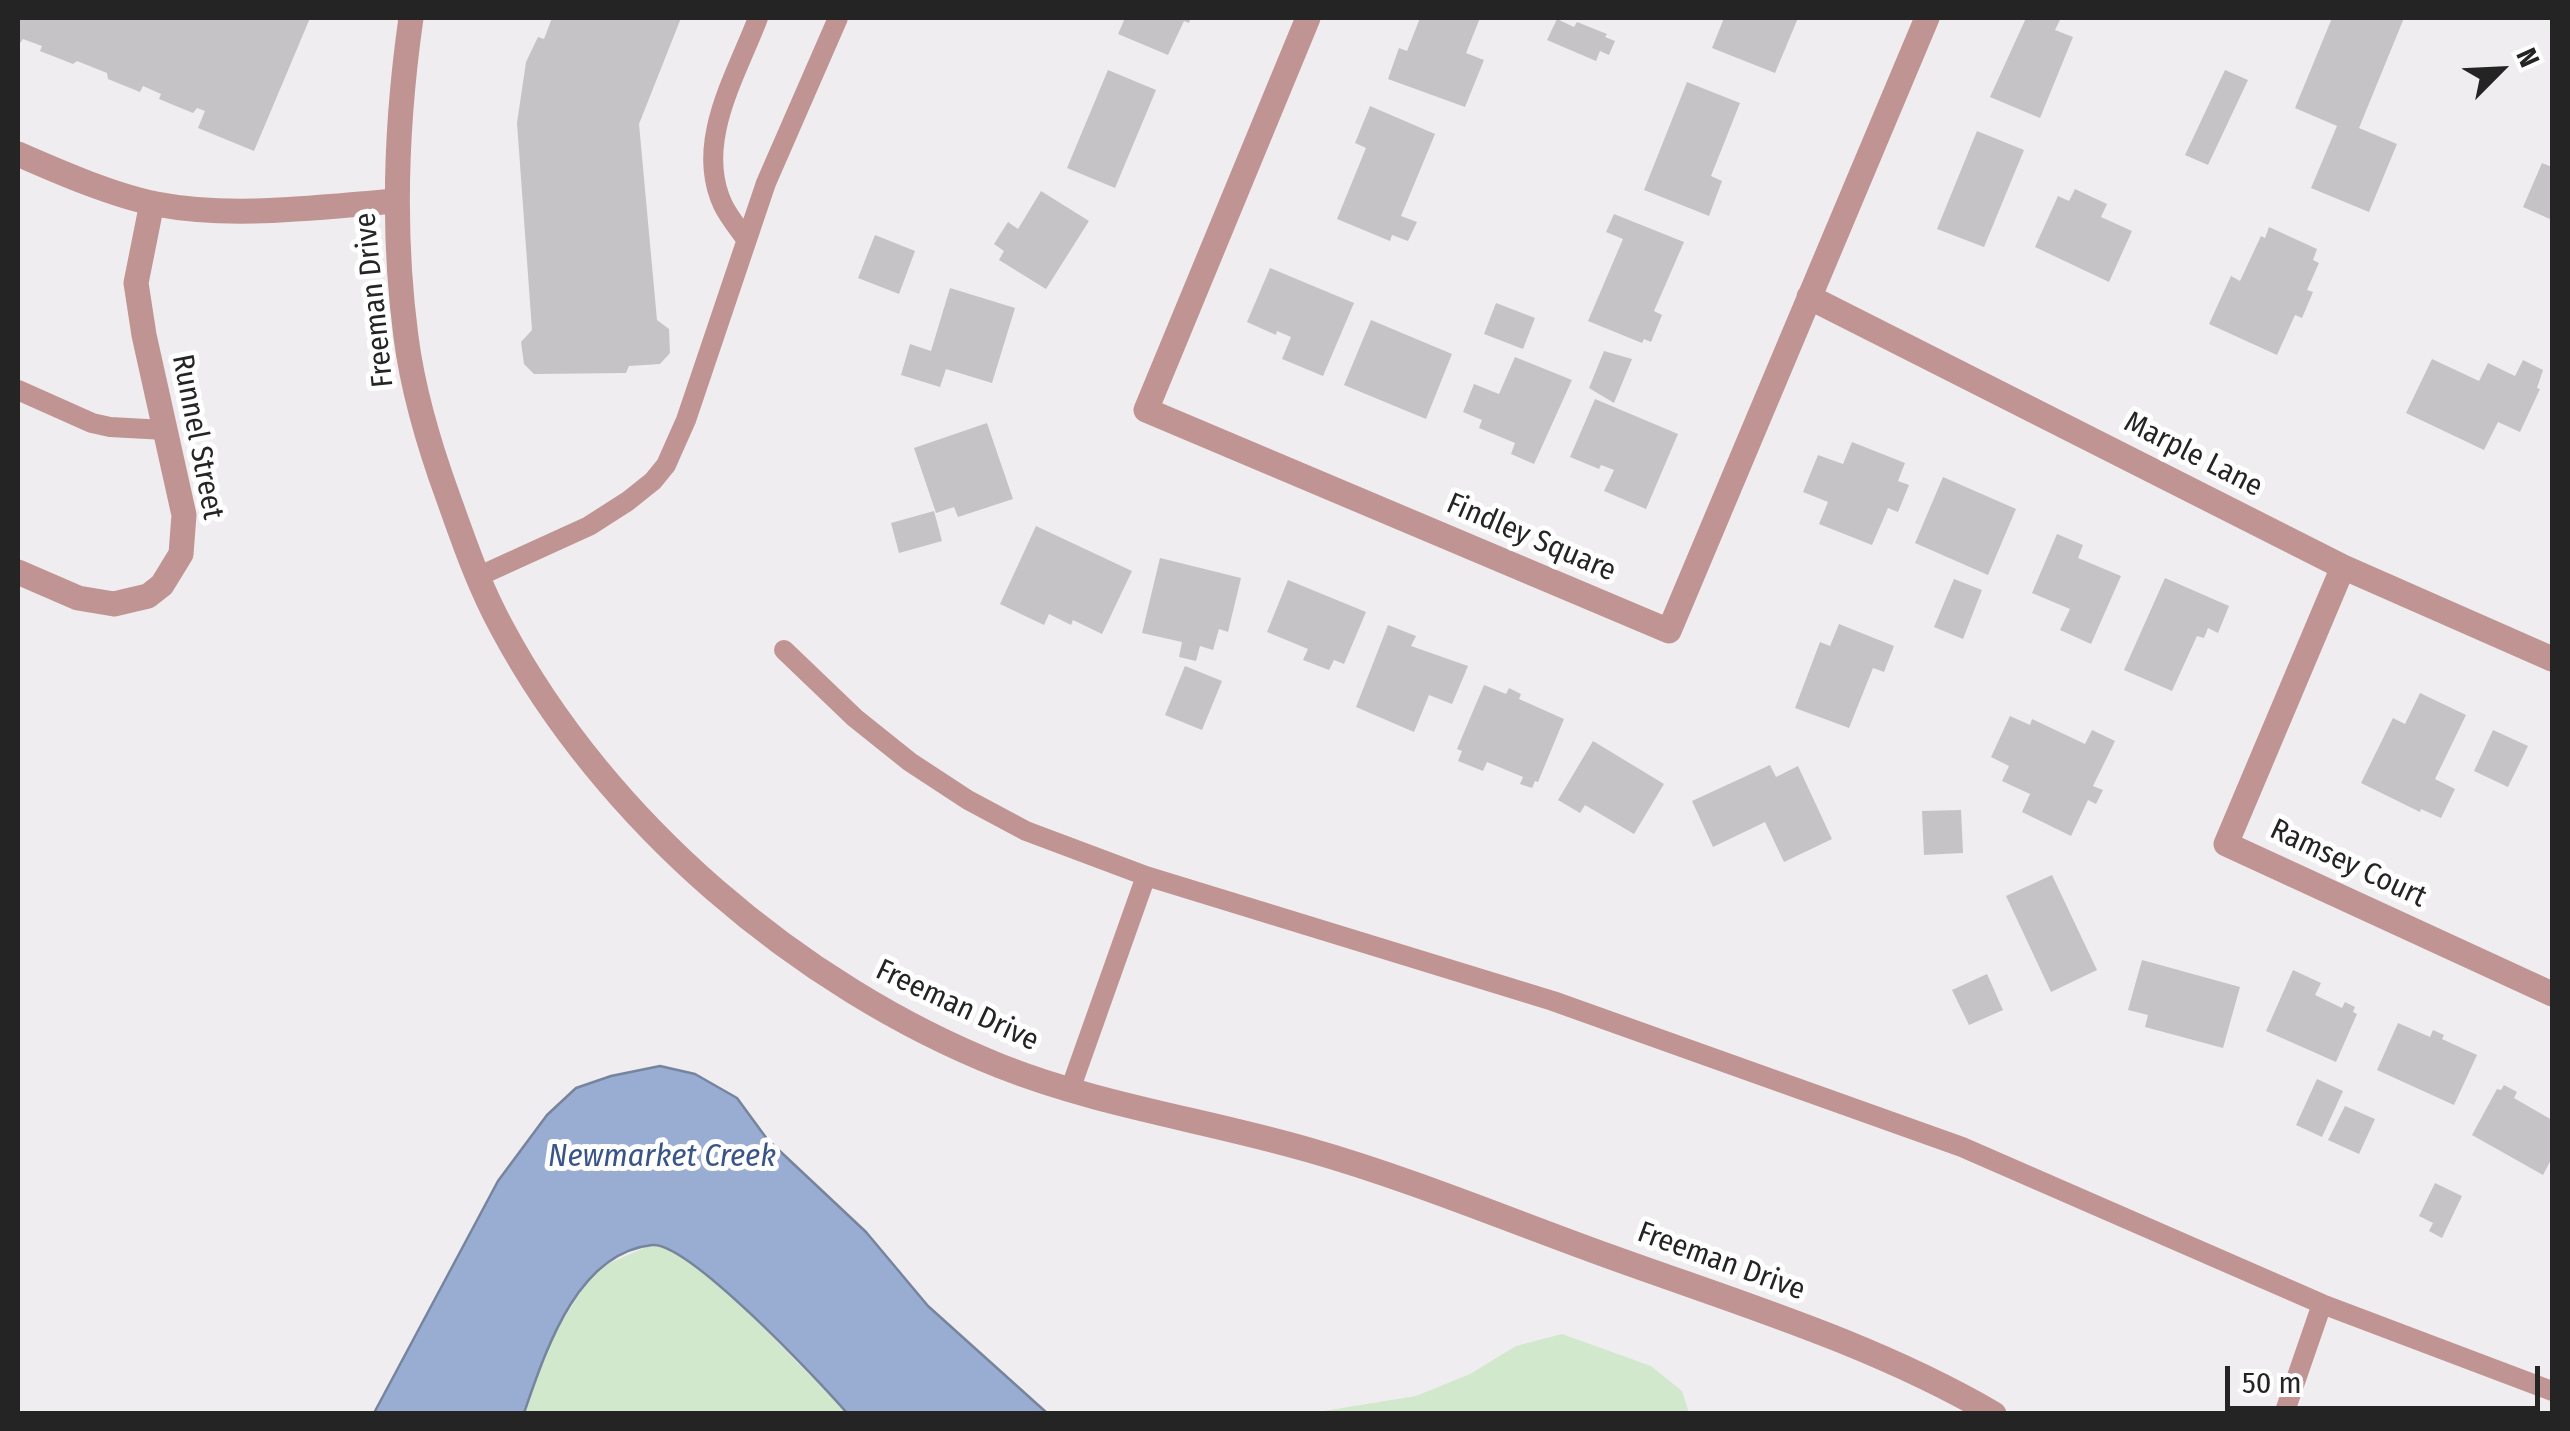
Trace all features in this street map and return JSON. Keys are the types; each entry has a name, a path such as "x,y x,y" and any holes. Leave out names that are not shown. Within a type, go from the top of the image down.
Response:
{"street":[{"name":"Freeman Drive","path":"411,18 396,201 406,339 428,442 477,577 503,631 584,749 680,858 797,956 908,1025 1002,1066 1127,1108 1241,1131 1363,1167 1872,1351 1994,1414"},
{"name":"Findley Square","path":"1308,18 1146,410 1669,631 1927,18"},
{"path":"18,154 152,203 255,211 396,201"},
{"name":"Runnel Street","path":"18,572 96,603 131,602 148,596 174,570 185,537 184,515 144,336 136,282 152,203"},
{"name":"Marple Lane","path":"1808,298 2342,566 2552,660"},
{"name":"Ramsey Court","path":"2342,566 2226,844 2552,994"}],"lane":[{"path":"745,238 724,206 714,176 712,152 716,126 758,18"},
{"path":"477,577 589,526 628,501 660,473 686,420 745,238 838,18"},
{"path":"18,390 110,427 165,430"},
{"path":"784,650 855,718 910,762 968,800 1026,831 1146,876 1553,1000 1962,1146 2322,1304 2552,1391"},
{"path":"1070,1090 1146,876"},
{"path":"2284,1414 2322,1304"}],"green space":[{"path":"653,1244 678,1251 742,1306 847,1413 524,1414 549,1343 594,1270"},
{"path":"1562,1334 1651,1366 1682,1391 1689,1413 1311,1413 1416,1396 1470,1374 1516,1346"}],"water":[{"name":"Newmarket Creek","path":"660,1066 695,1074 737,1098 767,1139 866,1232 928,1306 1047,1413 847,1413 722,1288 670,1250 652,1245 626,1252 603,1266 584,1286 554,1336 524,1413 374,1413 498,1181 547,1115 576,1088"}],"building":[{"path":"18,18 310,18 254,151 198,128 205,111 197,108 193,113 159,99 161,94 143,86 140,92 108,79 107,73 40,51 42,46 23,39 18,46"},
{"path":"552,18 681,18 639,124 657,320 669,329 670,353 660,364 629,366 626,373 534,374 524,364 521,342 532,330 517,123 526,62 538,37 544,39"},
{"path":"1125,18 1191,18 1189,23 1184,21 1168,55 1118,34"},
{"path":"1420,18 1480,18 1466,53 1484,60 1465,107 1388,79 1399,48 1407,51"},
{"path":"1724,18 1798,18 1775,73 1712,48"},
{"path":"2026,18 2061,18 2055,30 2073,37 2040,118 1990,97"},
{"path":"2332,18 2404,18 2359,128 2397,144 2369,212 2311,188 2337,126 2295,108"},
{"path":"1557,19 1607,34 1605,37 1615,41 1609,55 1600,51 1596,61 1547,40"},
{"path":"1108,70 1156,90 1115,188 1067,168"},
{"path":"2225,70 2248,80 2208,165 2185,155"},
{"path":"1687,82 1740,103 1711,176 1722,181 1709,216 1644,190"},
{"path":"1370,106 1435,134 1401,216 1417,222 1408,241 1392,235 1390,241 1337,219 1366,148 1355,143"},
{"path":"1977,131 2024,150 1984,247 1937,229"},
{"path":"2542,163 2552,167 2552,220 2523,207"},
{"path":"2075,189 2107,204 2101,217 2132,231 2109,282 2035,247 2058,196 2069,201"},
{"path":"1041,191 1089,221 1046,289 999,260 1004,251 994,244 1008,222 1018,229"},
{"path":"1614,214 1684,242 1654,311 1662,315 1651,342 1644,339 1642,343 1588,321 1623,239 1606,232"},
{"path":"2269,227 2317,249 2313,260 2319,263 2307,290 2313,292 2302,318 2295,315 2277,355 2209,324 2231,276 2240,281"},
{"path":"875,235 915,251 899,294 858,278"},
{"path":"1270,268 1354,303 1323,376 1282,359 1291,337 1247,322"},
{"path":"950,288 1015,308 992,383 946,369 940,387 901,375 910,344 931,351"},
{"path":"1496,303 1535,318 1523,349 1484,334"},
{"path":"1371,320 1452,354 1426,419 1344,385"},
{"path":"1604,351 1632,359 1614,403 1589,388"},
{"path":"1515,357 1572,380 1534,464 1511,454 1515,443 1479,428 1482,420 1463,412 1474,384 1499,394"},
{"path":"2432,359 2479,381 2488,363 2515,376 2523,360 2543,370 2537,388 2540,389 2520,432 2498,422 2484,450 2406,413"},
{"path":"1595,399 1678,434 1646,509 1604,491 1614,470 1601,465 1599,469 1570,457"},
{"path":"987,423 1013,499 958,517 954,507 936,513 914,448"},
{"path":"1852,442 1905,463 1898,481 1909,485 1898,512 1888,508 1872,545 1819,524 1828,502 1803,492 1818,455 1843,464"},
{"path":"1943,477 2016,509 1988,575 1915,543"},
{"path":"934,511 942,541 899,553 891,523"},
{"path":"1036,526 1132,571 1102,634 1049,614 1044,625 1000,604"},
{"path":"2057,534 2083,545 2078,558 2121,576 2091,644 2060,630 2070,609 2032,593"},
{"path":"1160,558 1241,578 1228,632 1219,629 1213,650 1200,646 1196,661 1179,657 1182,642 1142,633"},
{"path":"2165,578 2229,606 2218,633 2208,628 2204,638 2197,636 2172,691 2124,670"},
{"path":"1954,579 1982,590 1963,639 1934,627"},
{"path":"1288,580 1366,612 1344,664 1334,660 1329,670 1303,660 1308,649 1267,632"},
{"path":"1839,624 1894,646 1884,672 1873,668 1849,728 1795,708 1820,642 1830,646"},
{"path":"1388,625 1416,636 1411,646 1468,666 1452,704 1429,695 1414,732 1356,707"},
{"path":"1185,666 1222,681 1202,730 1165,715"},
{"path":"1484,685 1506,694 1509,688 1521,694 1519,699 1564,719 1532,788 1520,784 1523,777 1487,762 1483,771 1458,761 1462,751 1457,749"},
{"path":"2420,693 2466,715 2435,779 2455,789 2441,818 2361,783 2393,718 2405,724"},
{"path":"2010,716 2030,725 2032,719 2085,744 2092,730 2115,741 2093,786 2103,790 2096,804 2088,800 2071,836 2022,812 2030,794 2002,781 2009,766 1991,757"},
{"path":"2493,730 2528,746 2508,787 2474,771"},
{"path":"1593,741 1664,784 1634,834 1585,805 1580,813 1558,800"},
{"path":"1770,765 1776,777 1798,766 1832,839 1784,862 1765,822 1713,847 1692,801"},
{"path":"1961,810 1963,853 1924,855 1922,811"},
{"path":"2052,875 2097,970 2051,992 2006,896"},
{"path":"2142,960 2240,987 2223,1048 2145,1027 2148,1015 2128,1010"},
{"path":"2293,970 2321,983 2315,995 2342,1008 2345,1002 2355,1007 2353,1012 2357,1014 2336,1062 2266,1031"},
{"path":"1987,974 2003,1010 1969,1025 1952,990"},
{"path":"2398,1023 2430,1037 2433,1030 2444,1035 2442,1039 2477,1055 2454,1105 2377,1070"},
{"path":"2317,1079 2343,1091 2322,1137 2296,1125"},
{"path":"2504,1085 2517,1092 2514,1098 2552,1120 2552,1158 2543,1175 2472,1135 2497,1089"},
{"path":"2345,1106 2375,1119 2359,1154 2328,1140"},
{"path":"2435,1183 2462,1196 2442,1238 2429,1231 2433,1223 2419,1216"}]}
